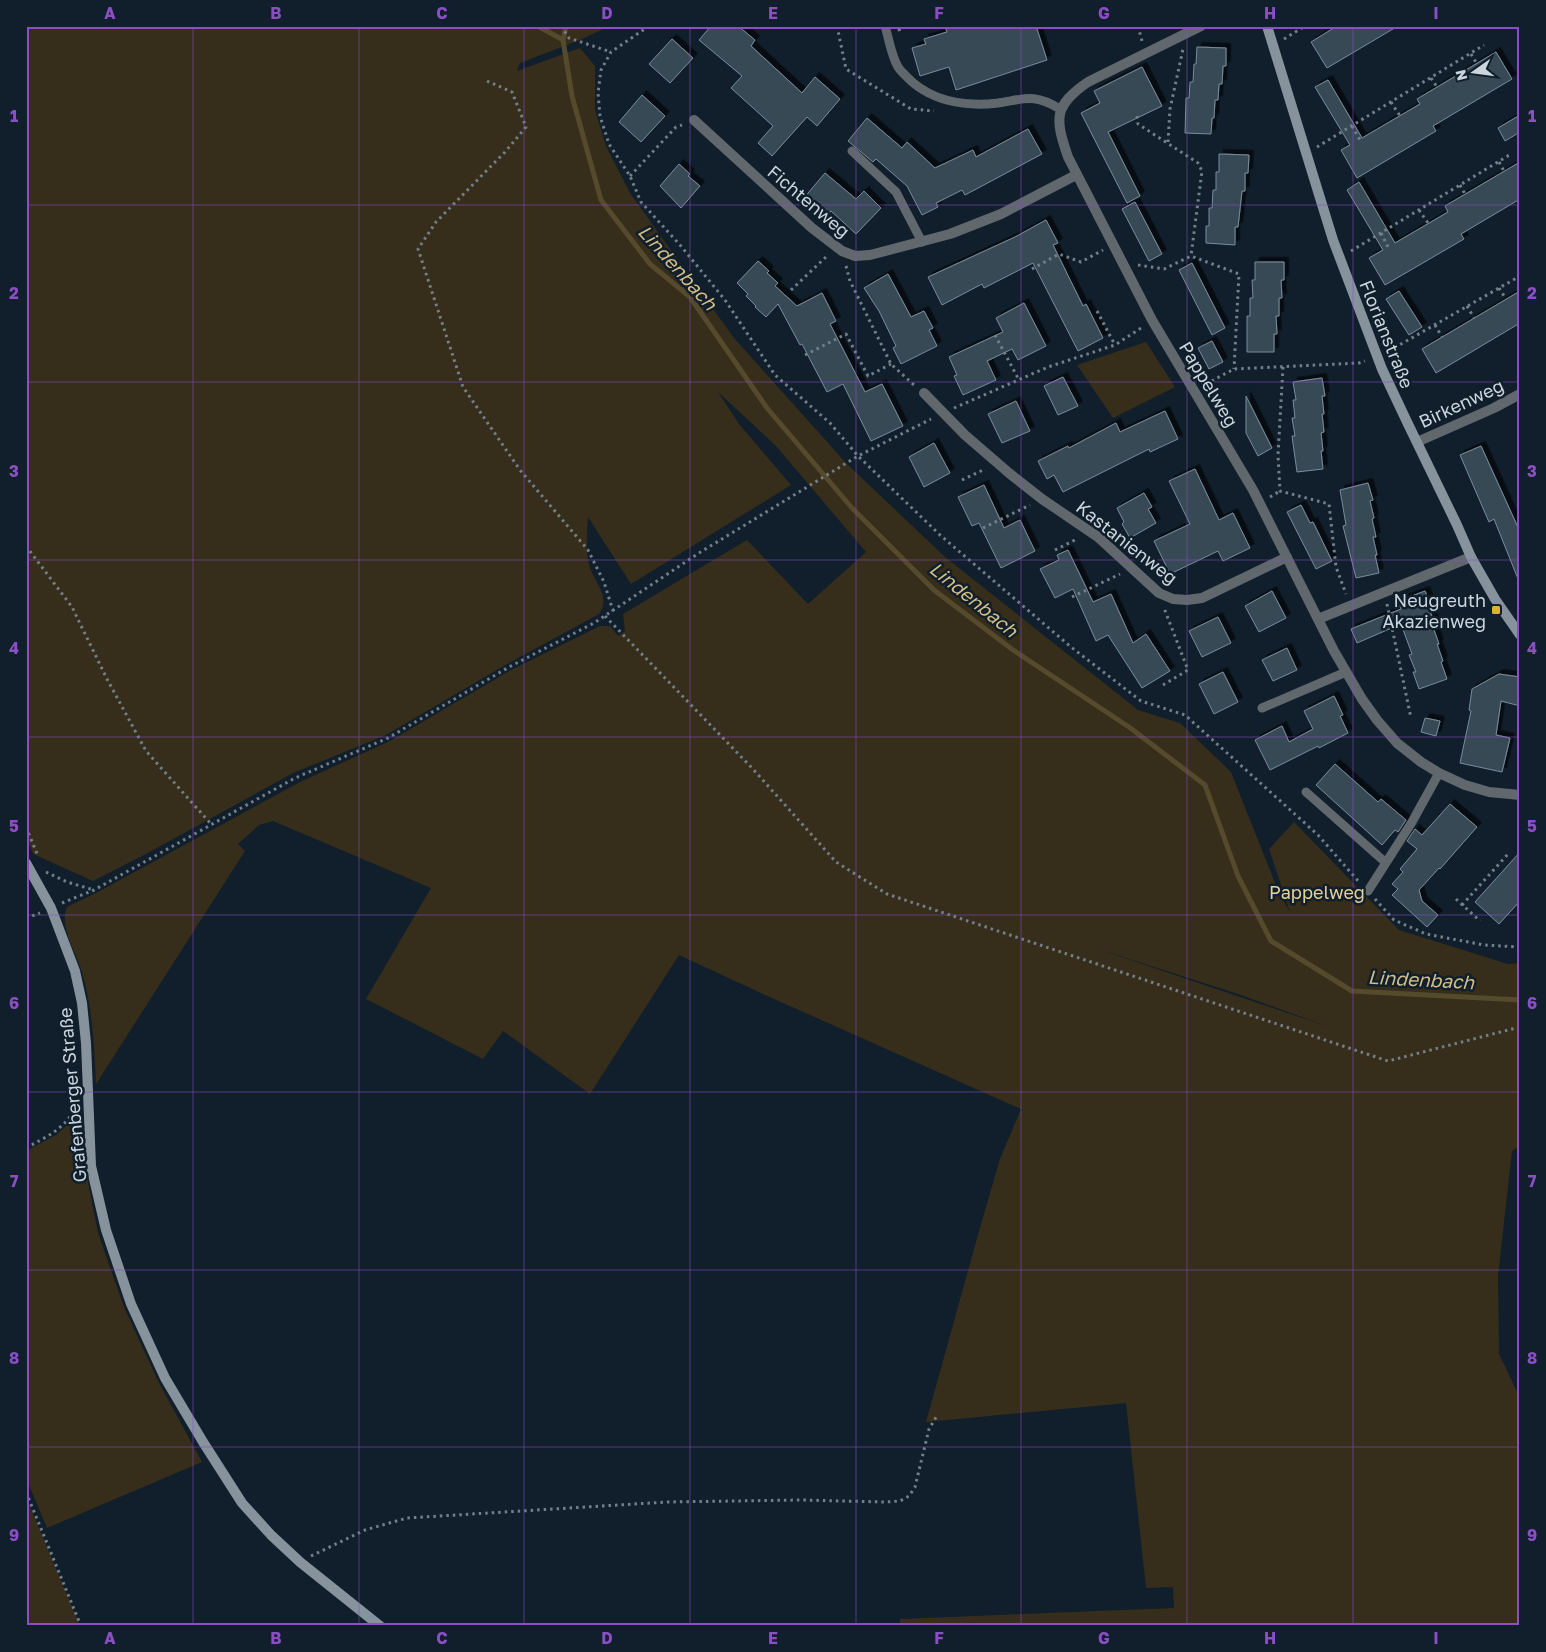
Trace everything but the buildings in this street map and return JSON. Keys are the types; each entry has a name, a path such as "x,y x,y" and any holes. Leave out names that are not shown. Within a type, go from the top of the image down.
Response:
{"street":[{"path":"1060,109 1074,92 1088,82 1201,26"},
{"name":"Florianstraße","path":"1267,26 1340,258 1382,369 1471,557 1495,599 1520,635"},
{"name":"Pappelweg","path":"1060,109 1061,138 1076,175 1152,320 1253,490 1318,619 1346,672 1367,706 1390,736 1421,762 1439,773 1465,785 1489,792 1520,795"},
{"name":"Fichtenweg","path":"694,120 812,228 839,249 855,256 870,255 950,234 985,221 1076,175"},
{"name":"Kastanienweg","path":"924,393 997,463 1042,499 1091,532 1159,593 1173,599 1202,598 1287,558"},
{"name":"Birkenweg","path":"1417,442 1494,408 1520,394"},
{"path":"1318,619 1471,557"},
{"name":"Grafenberger Straße","path":"27,864 75,971 82,1002 86,1043 91,1166 106,1230 131,1304 165,1378 242,1503 271,1535 300,1562 380,1626"}],"lane":[{"path":"885,26 898,67 912,82 929,93 944,100 960,104 996,103 1039,98 1060,109"},
{"path":"852,151 896,192 922,242"},
{"path":"1262,708 1346,672"},
{"path":"1368,891 1412,822 1439,773"},
{"path":"1306,792 1385,862"}],"path":[{"path":"561,26 569,38 611,52"},
{"path":"649,26 611,52 601,70 598,93 600,116 609,144 630,176 641,202 680,245 725,300 775,375 830,423 858,456 940,536 1071,647 1141,701 1185,715 1318,835 1394,920 1426,934 1484,945 1520,947"},
{"path":"837,26 846,69 911,109 941,111"},
{"path":"1273,46 1305,26"},
{"path":"1327,26 1330,30"},
{"path":"1168,142 1170,109 1186,33"},
{"path":"1306,154 1484,45"},
{"path":"1471,54 1477,64"},
{"path":"1431,78 1437,87"},
{"path":"487,82 512,92 526,127 505,152 436,222 418,249 463,386 520,470 588,550 604,582 613,612"},
{"path":"1391,102 1400,116"},
{"path":"1137,116 1138,124 1198,163 1202,171 1191,256"},
{"path":"630,176 676,127 694,120"},
{"path":"1352,126 1360,140"},
{"path":"1340,258 1511,154"},
{"path":"1499,162 1504,171"},
{"path":"1460,185 1465,194"},
{"path":"1419,210 1428,224"},
{"path":"1381,233 1388,247"},
{"path":"1032,269 1059,254 1080,262 1112,245"},
{"path":"791,290 839,249 850,281 891,364 924,393"},
{"path":"1122,263 1164,269 1191,256 1239,274 1234,369"},
{"path":"1389,351 1520,276"},
{"path":"1499,288 1506,299"},
{"path":"1468,306 1474,318"},
{"path":"1097,311 1115,345"},
{"path":"26,918 94,890 295,778 388,738 509,666 613,612 699,553 830,475 858,456 944,412 1048,367 1115,345 1152,320"},
{"path":"1435,325 1442,337"},
{"path":"805,355 846,334 868,376 891,364"},
{"path":"995,334 1019,380"},
{"path":"1194,391 1234,369 1359,363 1371,358"},
{"path":"1283,366 1278,455 1280,491 1328,504 1336,567 1350,606"},
{"path":"962,480 997,463"},
{"path":"983,528 1042,499"},
{"path":"1055,550 1091,532"},
{"path":"26,546 72,607 106,679 146,750 211,824"},
{"path":"1072,597 1132,568"},
{"path":"1384,592 1412,718"},
{"path":"1163,685 1188,670 1163,609 1173,599"},
{"path":"605,616 752,768 836,862 887,894 1388,1061 1520,1027"},
{"path":"26,827 41,863"},
{"path":"1462,905 1508,854"},
{"path":"45,872 94,890"},
{"path":"1456,899 1480,921"},
{"path":"26,1148 54,1132 70,1118 77,1104"},
{"path":"319,1551 365,1530 407,1518 667,1502 900,1501 909,1496 915,1487 929,1429 938,1414"},
{"path":"26,1492 81,1626"}],"green space":[{"path":"26,26 610,26 580,40 520,63 517,71 580,48 595,66 595,110 606,146 630,193 734,338 847,464 945,557 1138,710 1180,723 1231,772 1279,893 1290,912 1269,849 1294,822 1399,930 1508,964 1520,963 1520,1146 1512,1151 1498,1276 1499,1354 1520,1398 1520,1626 900,1626 900,1619 1174,1608 1173,1587 1146,1588 1126,1403 926,1422 1000,1159 1021,1109 679,955 590,1094 503,1031 483,1059 366,999 431,888 273,821 259,825 238,844 245,851 96,1084 94,1041 90,1012 81,969 66,930 65,915 67,907 300,782 390,741 511,670 600,626 610,626 618,636 625,631 623,614 747,540 808,604 866,552 776,446 718,392 739,424 791,485 631,584 588,517 588,560 591,571 603,595 599,614 507,664 386,735 293,773 93,881 33,854 26,836","holes":["1095,948 1238,994 1329,1027"]},
{"path":"1146,342 1175,387 1113,418 1077,365"},
{"path":"81,1103 85,1167 98,1233 124,1307 158,1381 202,1462 47,1528 26,1478 26,1151 56,1135 73,1120"},
{"path":"26,1497 80,1626 26,1626"}],"waterway":[{"path":"538,26 563,40"},
{"name":"Lindenbach","path":"566,26 563,40 572,96 601,200 650,264 690,297 767,408 852,508 934,590 1013,650 1129,727 1205,785 1238,876 1271,941 1352,991 1520,1000"}],"place":[{"name":"Neugreuth Akazienweg","path":"1496,610"}]}
